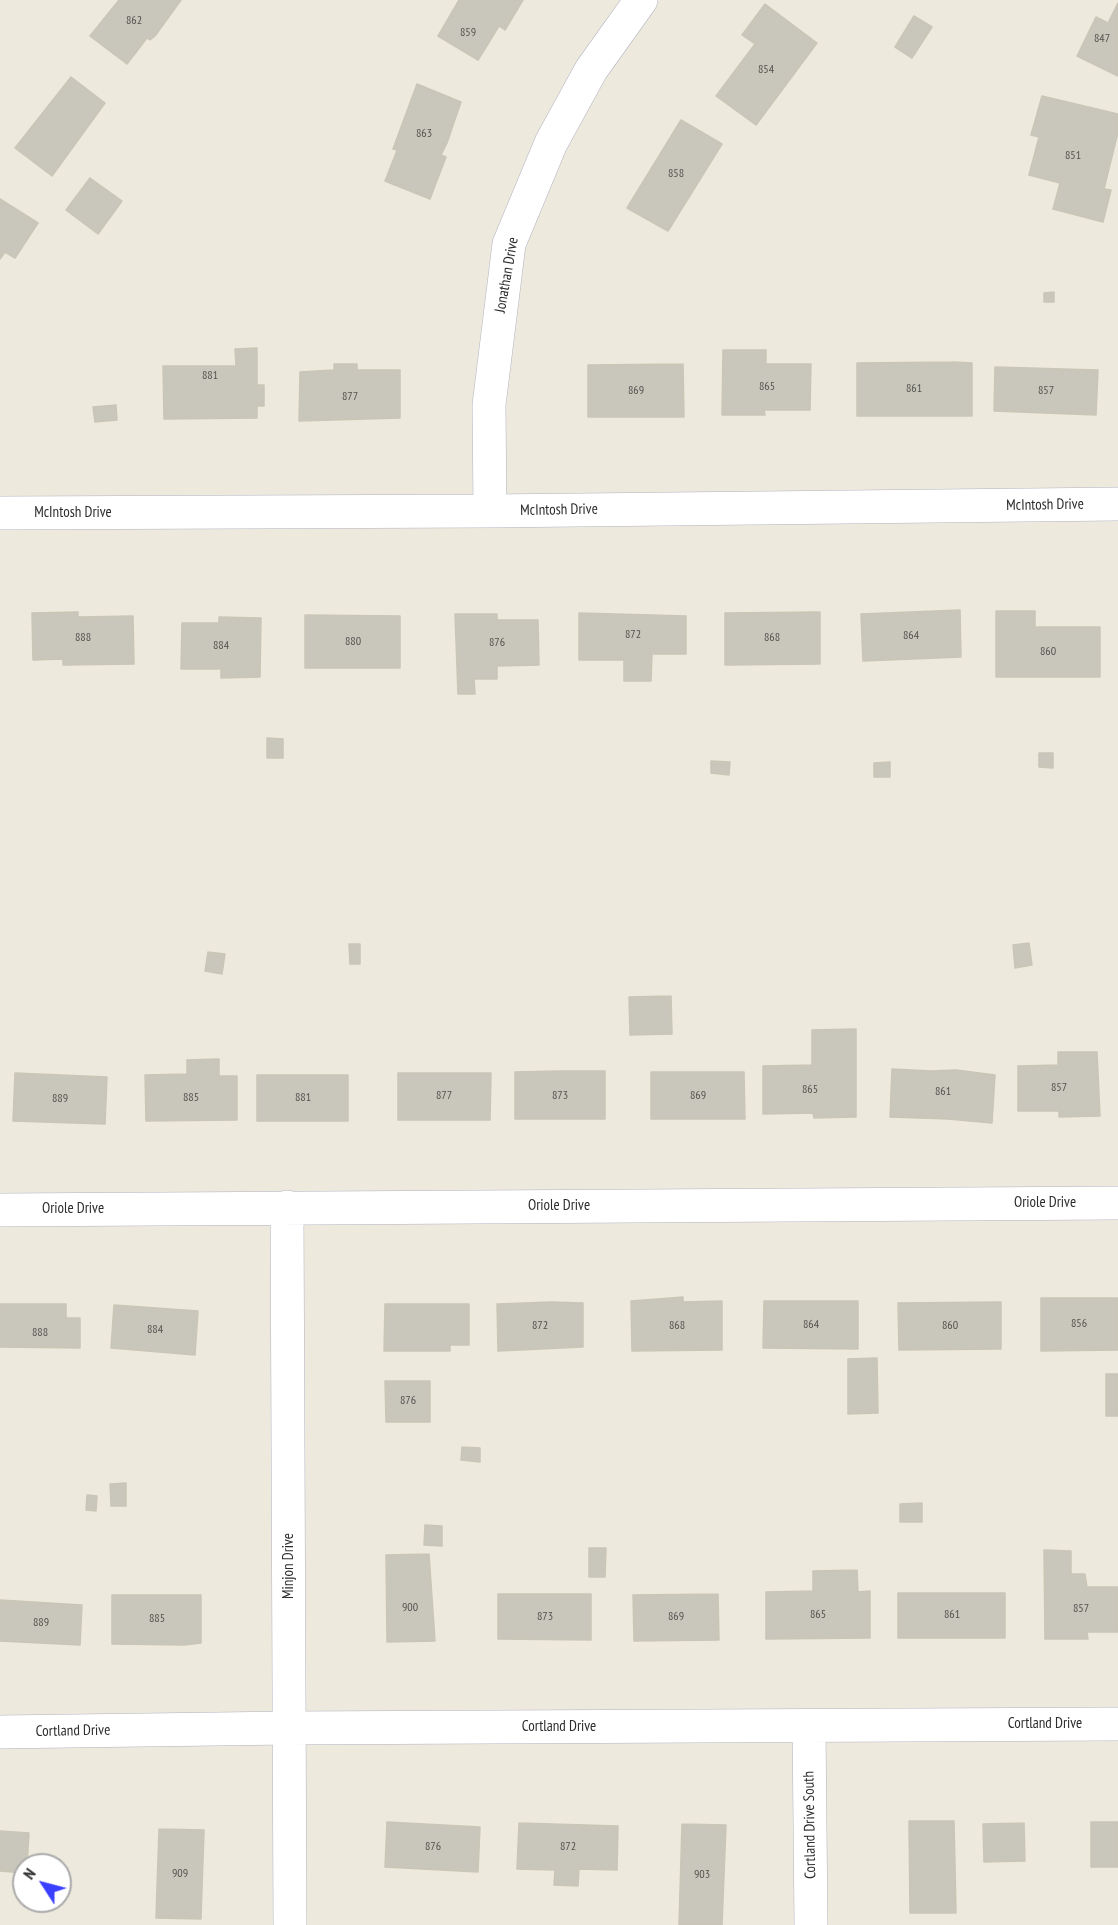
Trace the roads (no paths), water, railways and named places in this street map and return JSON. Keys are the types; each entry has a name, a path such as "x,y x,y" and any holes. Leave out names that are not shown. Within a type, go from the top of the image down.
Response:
{"street":[{"name":"Jonathan Drive","path":"490,511 489,405 509,244 551,143 591,70 641,0"},
{"name":"McIntosh Drive","path":"0,513 490,511 1118,504"},
{"name":"Oriole Drive","path":"0,1210 1118,1203"},
{"name":"Minjon Drive","path":"288,1207 290,1925"},
{"name":"Cortland Drive","path":"0,1732 289,1728 1118,1724"},
{"name":"Cortland Drive South","path":"809,1726 811,1925"}]}
